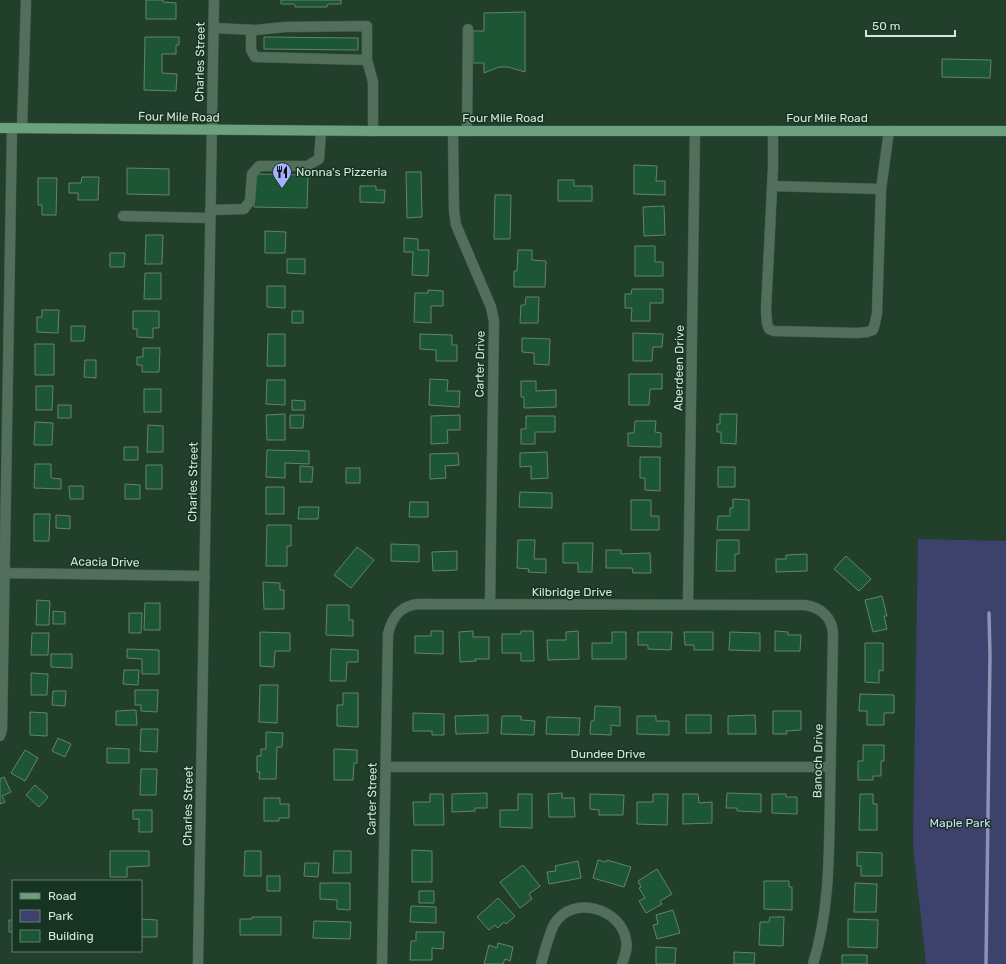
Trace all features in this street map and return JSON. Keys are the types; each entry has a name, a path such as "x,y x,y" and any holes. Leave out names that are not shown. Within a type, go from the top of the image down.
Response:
{"main road":[{"name":"Four Mile Road","path":"0,128 321,131 1006,131"}],"street":[{"path":"0,736 2,729 4,573 17,128 26,0"},
{"name":"Charles Street","path":"198,964 214,0"},
{"path":"214,28 251,30 286,27 367,26 367,60 373,82 373,131"},
{"path":"467,131 468,29"},
{"path":"251,30 251,50 255,56 262,58 367,60"},
{"path":"124,216 210,214 244,209 250,201 252,174 259,166 307,166 319,159 321,131"},
{"name":"Carter Drive","path":"453,131 454,211 456,225 491,307 494,321 490,604"},
{"path":"773,131 766,310 769,329 774,331 858,333 873,330 877,313 881,189 889,131"},
{"name":"Aberdeen Drive","path":"688,605 695,132"},
{"path":"772,186 881,189"},
{"name":"Acacia Drive","path":"4,573 205,576"},
{"name":"Kilbridge Drive","path":"388,634 390,623 399,612 405,608 415,605 773,605"},
{"name":"Banoch Drive","path":"773,605 811,606 821,610 830,621 833,635 830,848 825,906 817,951 813,964"},
{"name":"Carter Street","path":"382,964 388,634"},
{"name":"Dundee Drive","path":"386,767 831,767"},
{"path":"541,964 554,923 564,912 575,908 596,908 614,917 623,930 626,940 626,948 622,964"}],"green space":[{"name":"Maple Park","path":"918,539 1006,541 1006,964 926,964 913,845"}],"building":[{"path":"146,0 163,0 163,2 176,3 176,19 146,19"},
{"path":"281,0 341,0 341,4 329,4 327,7 295,7 294,4 281,4"},
{"path":"525,12 525,72 508,67 499,67 484,73 484,63 473,63 473,31 484,31 484,13"},
{"path":"145,37 179,37 179,45 176,45 176,54 162,54 162,73 177,74 176,91 144,90"},
{"path":"264,37 358,38 358,50 264,49"},
{"path":"942,59 991,60 990,78 942,77"},
{"path":"634,165 657,166 656,181 665,181 665,195 634,194"},
{"path":"127,168 169,169 169,195 127,194"},
{"path":"406,172 421,172 422,217 407,218"},
{"path":"255,174 308,175 307,208 254,207"},
{"path":"82,177 99,177 98,200 78,200 78,193 69,193 69,183 81,183"},
{"path":"38,178 57,178 56,215 42,215 42,205 38,205"},
{"path":"558,180 574,180 574,186 592,186 592,201 558,201"},
{"path":"360,186 376,186 376,190 385,190 384,203 360,202"},
{"path":"495,195 511,195 510,239 494,239"},
{"path":"664,206 665,235 644,236 643,207"},
{"path":"265,231 286,232 285,253 265,253"},
{"path":"146,235 163,235 162,264 145,264"},
{"path":"404,238 418,239 418,250 429,250 428,276 412,275 413,252 404,252"},
{"path":"635,246 655,246 655,262 663,262 663,276 635,276"},
{"path":"518,250 532,250 532,260 546,261 545,287 514,287 514,271 517,271"},
{"path":"110,253 125,253 124,267 110,267"},
{"path":"287,259 305,259 305,274 287,273"},
{"path":"145,273 161,273 161,299 144,299"},
{"path":"267,286 285,286 285,308 267,307"},
{"path":"632,289 663,289 663,303 650,303 650,321 631,321 632,308 625,308 625,294 631,294"},
{"path":"428,290 443,291 443,306 431,306 431,323 414,322 415,293 428,293"},
{"path":"526,297 539,297 538,323 520,323 521,305 525,305"},
{"path":"42,310 59,310 58,333 37,332 37,317 42,317"},
{"path":"133,311 159,311 159,328 153,328 153,338 137,337 137,329 133,329"},
{"path":"292,311 303,311 303,323 292,323"},
{"path":"71,326 85,326 84,341 71,341"},
{"path":"633,333 663,334 662,347 653,347 652,361 633,361"},
{"path":"268,334 285,334 285,366 267,366"},
{"path":"420,334 452,335 452,345 457,345 457,361 436,361 436,350 420,349"},
{"path":"522,338 550,339 549,365 534,364 534,353 522,352"},
{"path":"35,344 54,344 54,375 35,375"},
{"path":"143,348 160,348 159,372 142,372 142,365 137,365 137,357 143,357"},
{"path":"85,360 96,360 96,378 84,377"},
{"path":"629,374 662,374 662,389 650,389 649,405 629,405"},
{"path":"430,379 448,380 447,391 460,391 459,407 429,405"},
{"path":"267,380 285,380 285,405 266,404"},
{"path":"521,381 536,381 536,391 556,390 556,407 524,408 524,397 521,397"},
{"path":"36,386 53,386 52,410 36,410"},
{"path":"144,389 161,389 161,412 144,412"},
{"path":"292,400 305,401 305,410 292,410"},
{"path":"58,405 71,405 71,418 58,418"},
{"path":"285,414 285,440 267,440 266,415"},
{"path":"720,414 737,414 736,444 721,443 721,432 717,432 717,424 720,424"},
{"path":"290,415 304,415 303,428 290,428"},
{"path":"460,415 460,430 447,430 448,443 431,444 431,416"},
{"path":"526,416 555,416 555,432 535,432 535,444 521,444 521,429 526,429"},
{"path":"635,421 656,421 655,432 661,433 661,447 628,446 628,433 634,433"},
{"path":"35,422 53,423 52,445 34,445"},
{"path":"148,425 163,426 163,452 147,452"},
{"path":"124,447 138,447 138,460 124,460"},
{"path":"267,450 309,451 309,464 285,463 285,478 266,477"},
{"path":"547,452 548,478 531,479 531,466 520,467 520,453"},
{"path":"458,453 459,465 445,466 446,478 430,479 430,454"},
{"path":"640,457 660,457 660,491 645,490 645,478 640,478"},
{"path":"35,464 51,464 51,478 61,479 61,489 34,488"},
{"path":"146,465 162,465 162,489 146,489"},
{"path":"300,466 313,467 312,482 300,482"},
{"path":"718,467 735,467 735,487 718,487"},
{"path":"346,468 360,468 360,483 346,483"},
{"path":"125,484 140,485 140,499 125,499"},
{"path":"69,486 83,486 83,499 70,499"},
{"path":"266,487 284,487 284,514 266,514"},
{"path":"520,492 552,493 552,508 519,507"},
{"path":"733,499 749,500 749,530 717,530 718,516 730,516 730,508 733,508"},
{"path":"631,500 651,500 651,516 659,516 659,530 631,530"},
{"path":"410,502 428,502 428,517 409,517"},
{"path":"299,507 319,507 318,519 298,519"},
{"path":"34,514 50,514 49,541 34,541"},
{"path":"56,515 70,516 70,529 56,528"},
{"path":"267,525 291,525 291,546 287,546 287,566 266,566"},
{"path":"518,540 535,540 534,559 546,559 546,573 528,572 529,569 517,568"},
{"path":"717,540 739,540 739,554 735,554 735,571 716,571"},
{"path":"563,543 593,543 592,572 578,572 578,563 563,563"},
{"path":"391,544 419,545 419,562 391,561"},
{"path":"357,547 374,560 351,588 334,575"},
{"path":"606,550 621,550 621,554 650,553 651,573 633,573 632,568 606,568"},
{"path":"457,551 457,570 433,571 432,552"},
{"path":"807,554 807,571 776,572 776,559 786,559 786,555"},
{"path":"846,556 871,579 859,591 834,569"},
{"path":"263,582 280,583 280,590 284,590 284,609 264,609"},
{"path":"882,596 887,616 884,616 887,629 873,632 865,600"},
{"path":"37,600 50,601 49,625 36,625"},
{"path":"145,603 160,603 160,630 144,630"},
{"path":"327,605 349,605 349,620 353,620 353,636 326,635"},
{"path":"53,611 65,612 65,624 53,624"},
{"path":"129,613 142,613 141,633 129,633"},
{"path":"431,631 443,631 443,654 415,653 415,636 431,636"},
{"path":"473,631 473,637 489,637 489,659 475,659 476,661 460,662 459,632"},
{"path":"521,631 533,631 534,661 521,661 521,653 502,653 502,634 521,634"},
{"path":"578,631 579,659 548,660 547,640 566,640 566,632"},
{"path":"775,631 788,632 788,635 801,635 800,651 775,651"},
{"path":"260,632 290,633 290,651 275,651 274,667 260,666"},
{"path":"612,632 626,632 626,659 592,659 592,643 612,643"},
{"path":"638,632 672,632 671,650 648,649 648,645 638,645"},
{"path":"684,632 713,632 713,650 694,650 694,645 685,645"},
{"path":"730,632 760,633 760,651 729,650"},
{"path":"32,633 49,633 48,655 31,655"},
{"path":"865,643 883,643 883,671 879,670 879,683 865,682"},
{"path":"127,649 159,650 159,674 142,674 142,659 127,658"},
{"path":"331,649 358,650 358,662 347,662 346,681 330,681"},
{"path":"51,654 72,654 72,668 51,667"},
{"path":"124,670 139,670 138,685 123,684"},
{"path":"31,673 48,674 47,695 31,695"},
{"path":"260,685 278,685 277,723 259,722"},
{"path":"135,690 158,690 157,712 141,711 141,705 135,705"},
{"path":"53,691 66,691 65,706 52,705"},
{"path":"343,693 358,693 358,727 337,726 337,705 343,705"},
{"path":"860,694 894,695 894,713 884,713 884,725 867,725 867,711 859,711"},
{"path":"595,706 620,707 620,726 611,725 611,735 590,734 591,721 594,721"},
{"path":"136,710 137,725 116,725 116,711"},
{"path":"773,711 801,711 801,730 786,731 787,734 773,734"},
{"path":"30,712 47,713 47,736 30,735"},
{"path":"413,713 444,714 444,735 432,735 432,731 413,731"},
{"path":"488,715 488,733 456,734 455,716"},
{"path":"686,715 711,715 711,733 686,733"},
{"path":"755,715 756,734 728,734 728,716"},
{"path":"502,716 521,716 521,720 535,721 534,735 501,734"},
{"path":"637,716 656,716 656,721 669,721 669,735 637,734"},
{"path":"547,717 580,718 579,735 546,734"},
{"path":"141,729 158,729 157,752 140,751"},
{"path":"266,732 283,733 282,747 277,747 276,779 259,779 260,772 257,772 257,756 261,756 261,749 266,749"},
{"path":"58,738 71,744 65,757 52,751"},
{"path":"863,745 884,745 884,761 881,761 881,776 873,776 873,780 858,780 858,761 863,761"},
{"path":"107,748 129,749 129,763 107,763"},
{"path":"334,749 357,750 357,763 354,763 353,780 334,780"},
{"path":"25,750 38,758 25,781 11,773"},
{"path":"141,769 157,769 156,795 140,795"},
{"path":"4,777 11,792 2,796 5,802 0,804 0,779"},
{"path":"35,785 48,797 39,807 26,795"},
{"path":"487,793 487,808 475,808 475,811 452,812 452,794"},
{"path":"562,793 562,798 574,798 575,817 549,817 548,794"},
{"path":"727,793 761,794 761,812 737,811 737,808 726,808"},
{"path":"430,794 443,794 444,825 414,825 413,802 430,802"},
{"path":"518,794 532,794 532,828 500,827 500,810 518,810"},
{"path":"590,794 624,795 623,815 599,815 599,810 590,809"},
{"path":"653,794 668,794 667,825 637,824 637,802 653,802"},
{"path":"683,794 698,794 699,803 712,802 712,823 683,824"},
{"path":"772,794 786,794 786,797 797,797 797,814 772,813"},
{"path":"860,794 873,794 873,804 877,804 877,830 859,830"},
{"path":"264,798 280,798 280,804 289,804 289,818 279,818 279,821 264,821"},
{"path":"133,810 152,810 152,832 139,832 139,819 133,819"},
{"path":"412,850 432,851 432,882 412,882"},
{"path":"110,851 149,851 149,866 127,867 127,877 110,877"},
{"path":"245,851 261,851 261,876 244,876"},
{"path":"334,851 351,851 351,873 333,873"},
{"path":"857,852 882,853 882,876 861,876 861,866 857,866"},
{"path":"598,860 606,862 607,860 631,867 624,887 593,878"},
{"path":"578,861 581,878 549,884 547,872 556,871 555,866"},
{"path":"305,863 319,863 318,877 304,876"},
{"path":"523,865 540,886 529,894 532,899 520,908 500,882"},
{"path":"657,869 672,894 660,901 662,904 646,913 639,901 645,898 639,888 641,887 638,881"},
{"path":"267,876 280,876 280,891 267,891"},
{"path":"764,881 789,881 789,887 792,887 792,910 764,909"},
{"path":"320,883 350,883 350,910 337,909 337,900 320,899"},
{"path":"855,883 877,884 876,912 854,912"},
{"path":"419,891 434,891 434,903 419,903"},
{"path":"498,898 515,916 506,924 504,922 498,928 495,925 489,930 477,917"},
{"path":"411,906 436,907 436,923 410,922"},
{"path":"673,910 680,933 657,939 653,925 658,924 656,915"},
{"path":"252,917 281,917 281,935 240,935 240,919 252,919"},
{"path":"770,917 784,917 783,946 759,945 760,922 769,922"},
{"path":"142,919 157,920 157,937 142,937"},
{"path":"848,919 878,920 877,948 848,947"},
{"path":"9,920 12,920 12,932 9,932"},
{"path":"314,921 351,922 350,939 313,938"},
{"path":"416,932 444,932 443,949 432,948 432,960 410,960 411,941 416,941"},
{"path":"498,943 513,947 510,961 505,959 503,964 484,964 489,945 497,948"},
{"path":"656,947 676,948 675,964 656,964"},
{"path":"734,952 755,953 754,964 734,964"},
{"path":"842,955 867,955 867,964 842,964"}],"waterway":[{"path":"986,964 990,656 989,613"}],"place":[{"name":"Nonna's Pizzeria","path":"282,189"}]}
